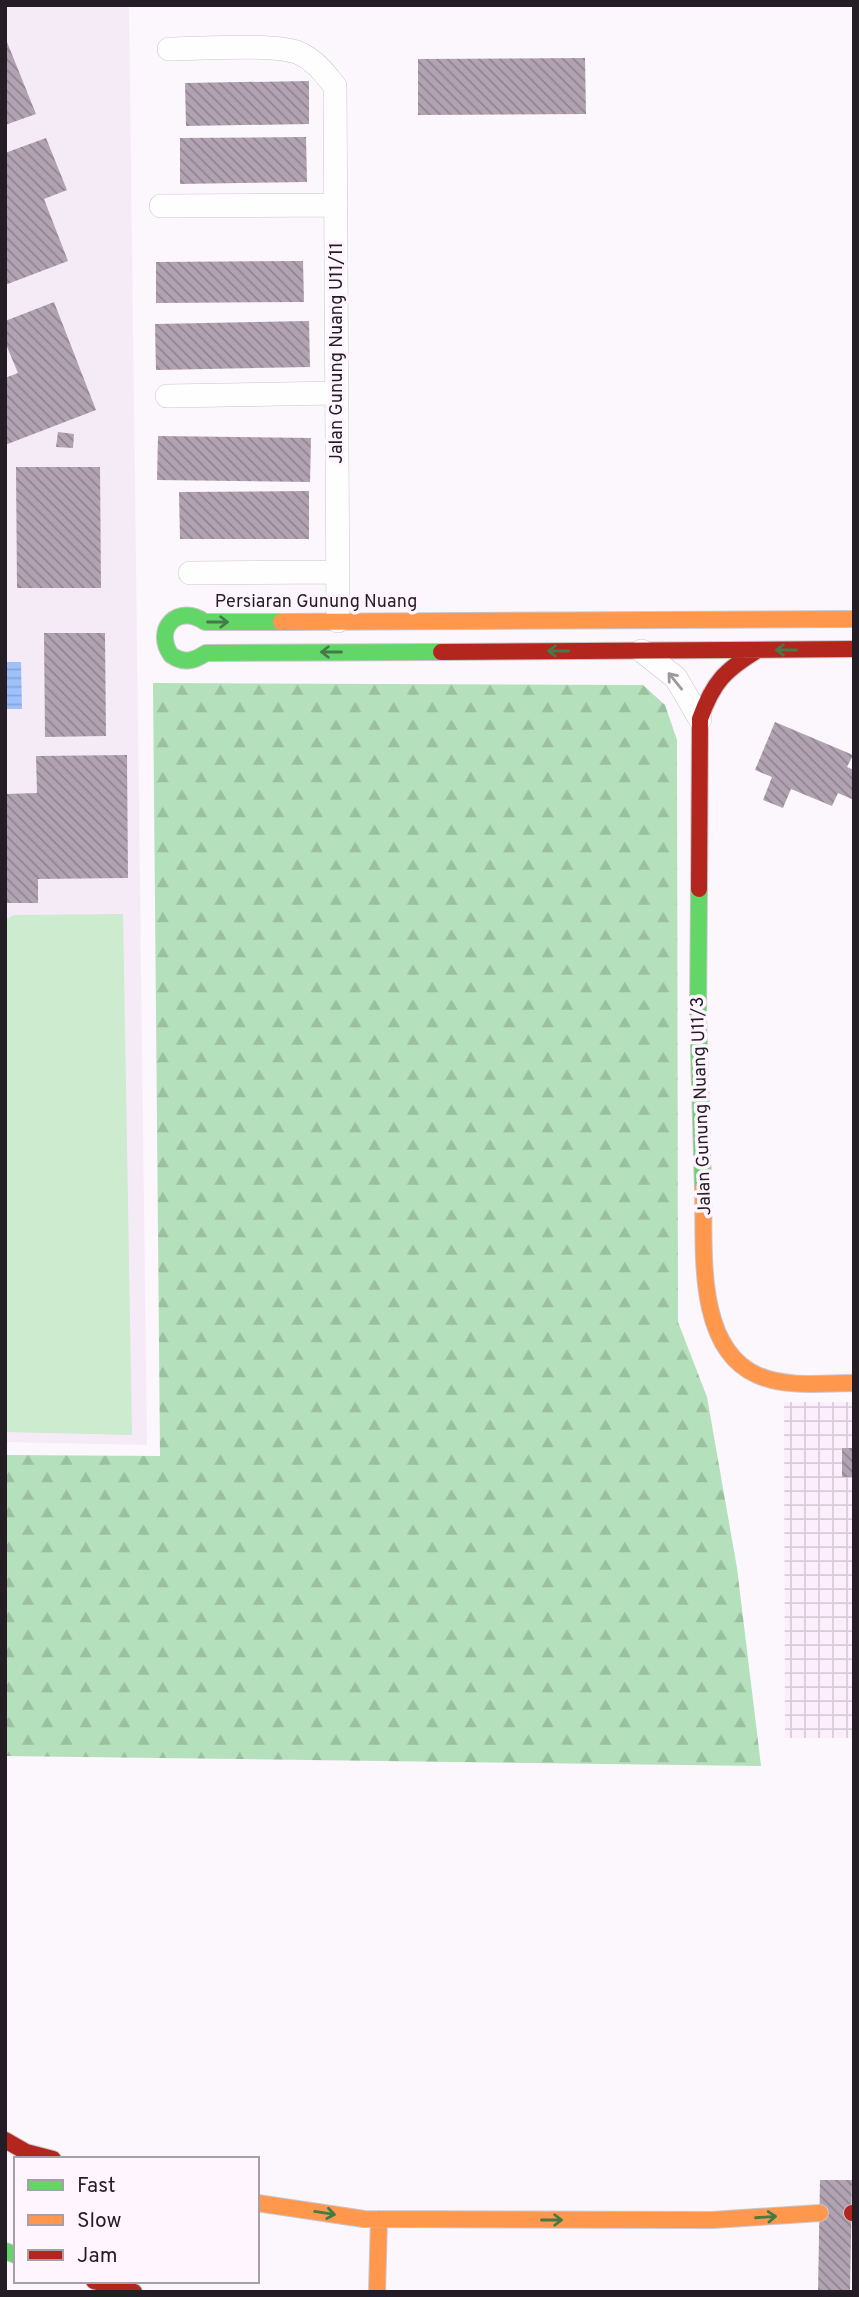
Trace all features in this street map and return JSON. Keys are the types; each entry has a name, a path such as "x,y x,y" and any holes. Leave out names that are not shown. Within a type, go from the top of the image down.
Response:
{"main road":[{"name":"Persiaran Gunung Nuang","path":"854,619 205,622 195,615 187,614 172,620 167,626 164,643 173,657 188,662 197,660 206,653 854,649"},
{"name":"Jalan Gunung Nuang U11/3","path":"758,650 727,669 710,688 699,719 698,1016 707,1299 713,1325 735,1363 754,1374 781,1383 854,1383"},
{"path":"5,2140 26,2152 45,2157"},
{"path":"259,2203 364,2219 712,2220 820,2213"},
{"path":"377,2292 379,2219"},
{"path":"100,2283 134,2292"}],"street":[{"name":"Jalan Gunung Nuang U11/11","path":"169,49 277,48 298,52 316,63 335,86 338,621"},
{"path":"161,206 336,205"},
{"path":"167,396 337,393"},
{"path":"190,573 338,572"},
{"name":"Jalan Gunung Nuang U11/3","path":"642,651 676,678 699,719"}],"shaded area":[{"path":"5,5 129,5 147,1445 5,1442"},
{"path":"784,1402 854,1402 854,1738 785,1738"}],"green space":[{"path":"153,683 643,685 665,705 677,740 678,1322 707,1397 737,1568 761,1766 5,1756 5,1455 160,1456"},
{"path":"123,914 132,1435 5,1432 5,920 14,915"}],"water":[{"path":"5,662 21,662 22,709 5,709"}],"building":[{"path":"5,37 36,114 5,125"},
{"path":"585,58 586,114 418,115 418,59"},
{"path":"309,81 309,124 186,126 185,83"},
{"path":"306,137 307,182 180,184 180,138"},
{"path":"46,138 67,190 44,199 68,261 5,285 5,153"},
{"path":"303,261 304,302 156,303 156,262"},
{"path":"54,302 96,410 5,445 5,378 18,373 5,342 5,321"},
{"path":"309,321 310,367 156,370 155,324"},
{"path":"58,432 74,434 73,448 56,447"},
{"path":"158,436 311,438 310,482 157,480"},
{"path":"16,467 100,467 101,588 17,588"},
{"path":"309,491 309,539 180,539 179,492"},
{"path":"44,633 105,633 106,736 45,737"},
{"path":"775,722 853,755 847,767 854,770 854,800 838,793 832,806 791,789 783,808 763,800 772,777 755,770"},
{"path":"127,755 128,878 38,879 38,903 5,903 5,794 37,793 36,756"},
{"path":"842,1448 854,1448 854,1477 842,1477"},
{"path":"820,2180 852,2180 850,2292 818,2292"}],"traffic: fast":[{"path":"281,622 205,622 186,615 171,622 165,636 166,645 171,655 185,660 193,660 206,653 441,652"},
{"path":"699,889 698,1016 703,1188"},
{"path":"5,2251 14,2254"}],"traffic: slow":[{"path":"281,622 854,619"},
{"path":"703,1188 707,1293 722,1342 737,1361 768,1379 805,1384 854,1383"},
{"path":"259,2203 364,2219 712,2220 820,2213"},
{"path":"377,2292 379,2219"}],"traffic: jam":[{"path":"441,652 854,649"},
{"path":"699,889 700,719 715,686 737,664 758,650"},
{"path":"5,2140 26,2152 45,2157"},
{"path":"101,2283 134,2292"}]}
